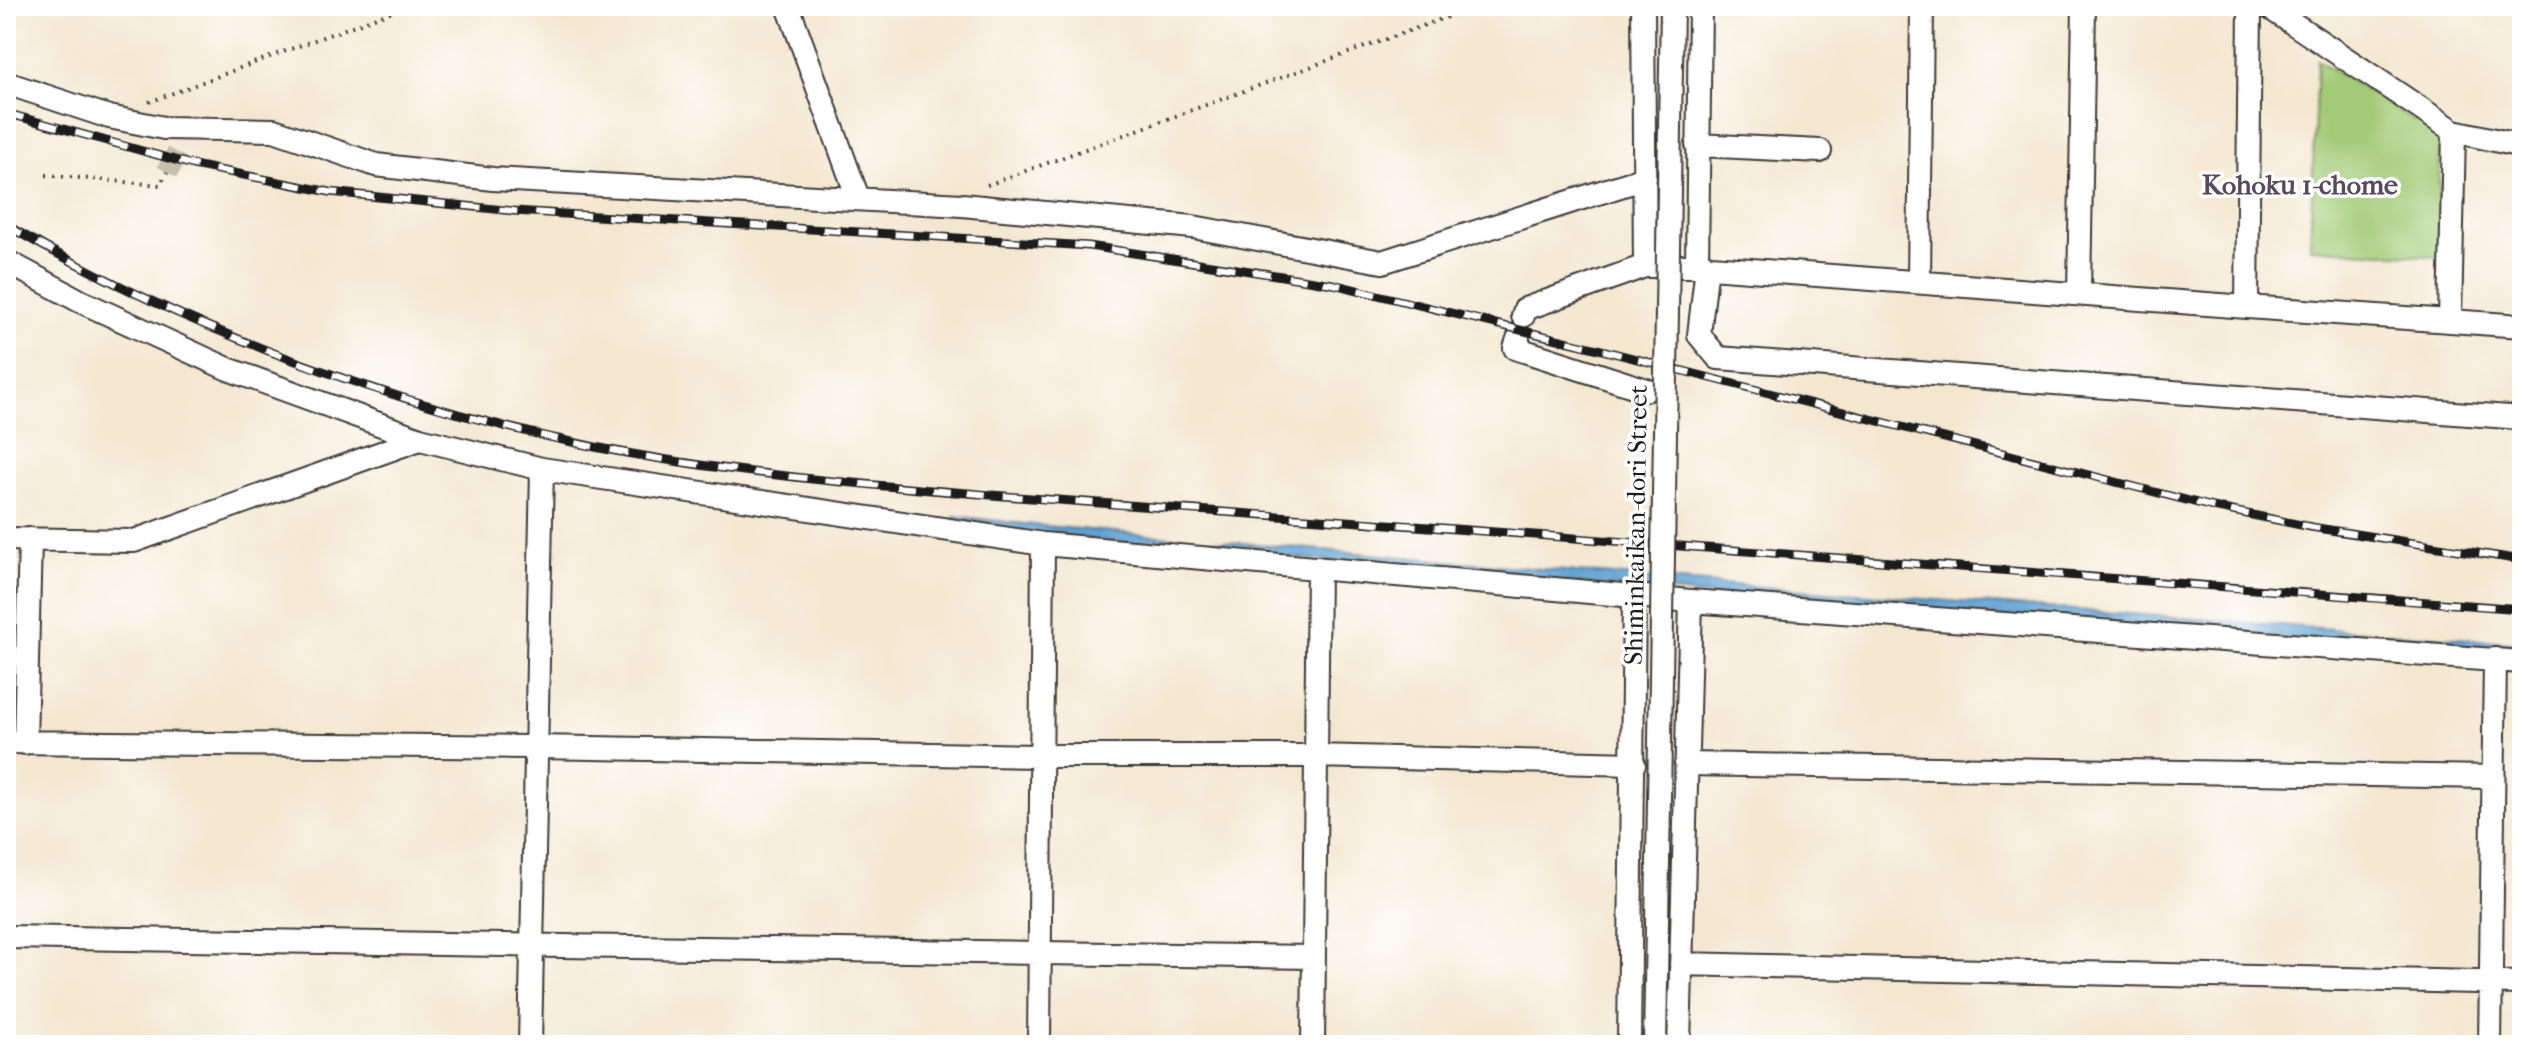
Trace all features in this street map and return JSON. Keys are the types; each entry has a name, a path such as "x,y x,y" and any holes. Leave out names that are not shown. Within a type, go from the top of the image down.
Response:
{"street":[{"path":"788,6 858,198"},
{"path":"1643,6 1645,266"},
{"name":"Shiminkaikan-dori Street","path":"1655,1045 1672,6"},
{"path":"1700,6 1697,145 1702,266 1699,335 1718,358 2522,418"},
{"path":"1919,281 1922,6"},
{"path":"2079,293 2084,6"},
{"path":"2247,307 2250,6"},
{"path":"2267,6 2454,131 2522,146"},
{"path":"6,83 109,117 164,128 274,130 376,165 493,179 953,204 1193,227 1382,262 1645,178"},
{"path":"2450,321 2454,131"},
{"path":"1697,145 1820,151"},
{"path":"6,261 80,301 228,369 420,439 542,469 1043,544 1691,601 2522,662"},
{"path":"1523,316 1525,309 1645,266 1702,266 2522,326"},
{"path":"1518,339 1515,348 1646,390"},
{"path":"6,539 134,541 420,439"},
{"path":"530,1045 542,469"},
{"path":"30,539 16,742 1041,756 1316,756 1634,764"},
{"path":"1039,1045 1043,544"},
{"path":"1313,1045 1318,568"},
{"path":"1629,1045 1634,595"},
{"path":"1679,1045 1691,601"},
{"path":"2490,1045 2495,659"},
{"path":"1686,764 2493,777"},
{"path":"6,937 1314,957"},
{"path":"1681,964 2522,983"}],"path":[{"path":"109,117 406,6"},
{"path":"953,204 995,180 1477,6"},
{"path":"46,175 160,185 167,172"}],"green space":[{"path":"2317,60 2440,137 2438,257 2310,248"}],"water":[{"path":"954,516 1693,582 2522,643 2522,656 1691,594 952,527"}],"tunnel":[{"path":"167,172 180,149"}],"railway":[{"path":"6,113 193,165 330,192 514,211 1089,246 1333,284 2213,507 2311,527 2522,560"},
{"path":"6,225 146,298 292,360 366,386 518,430 697,464 850,483 1004,496 2522,609"}],"district":[{"name":"Kohoku 1-chome","path":"2300,184"}]}
